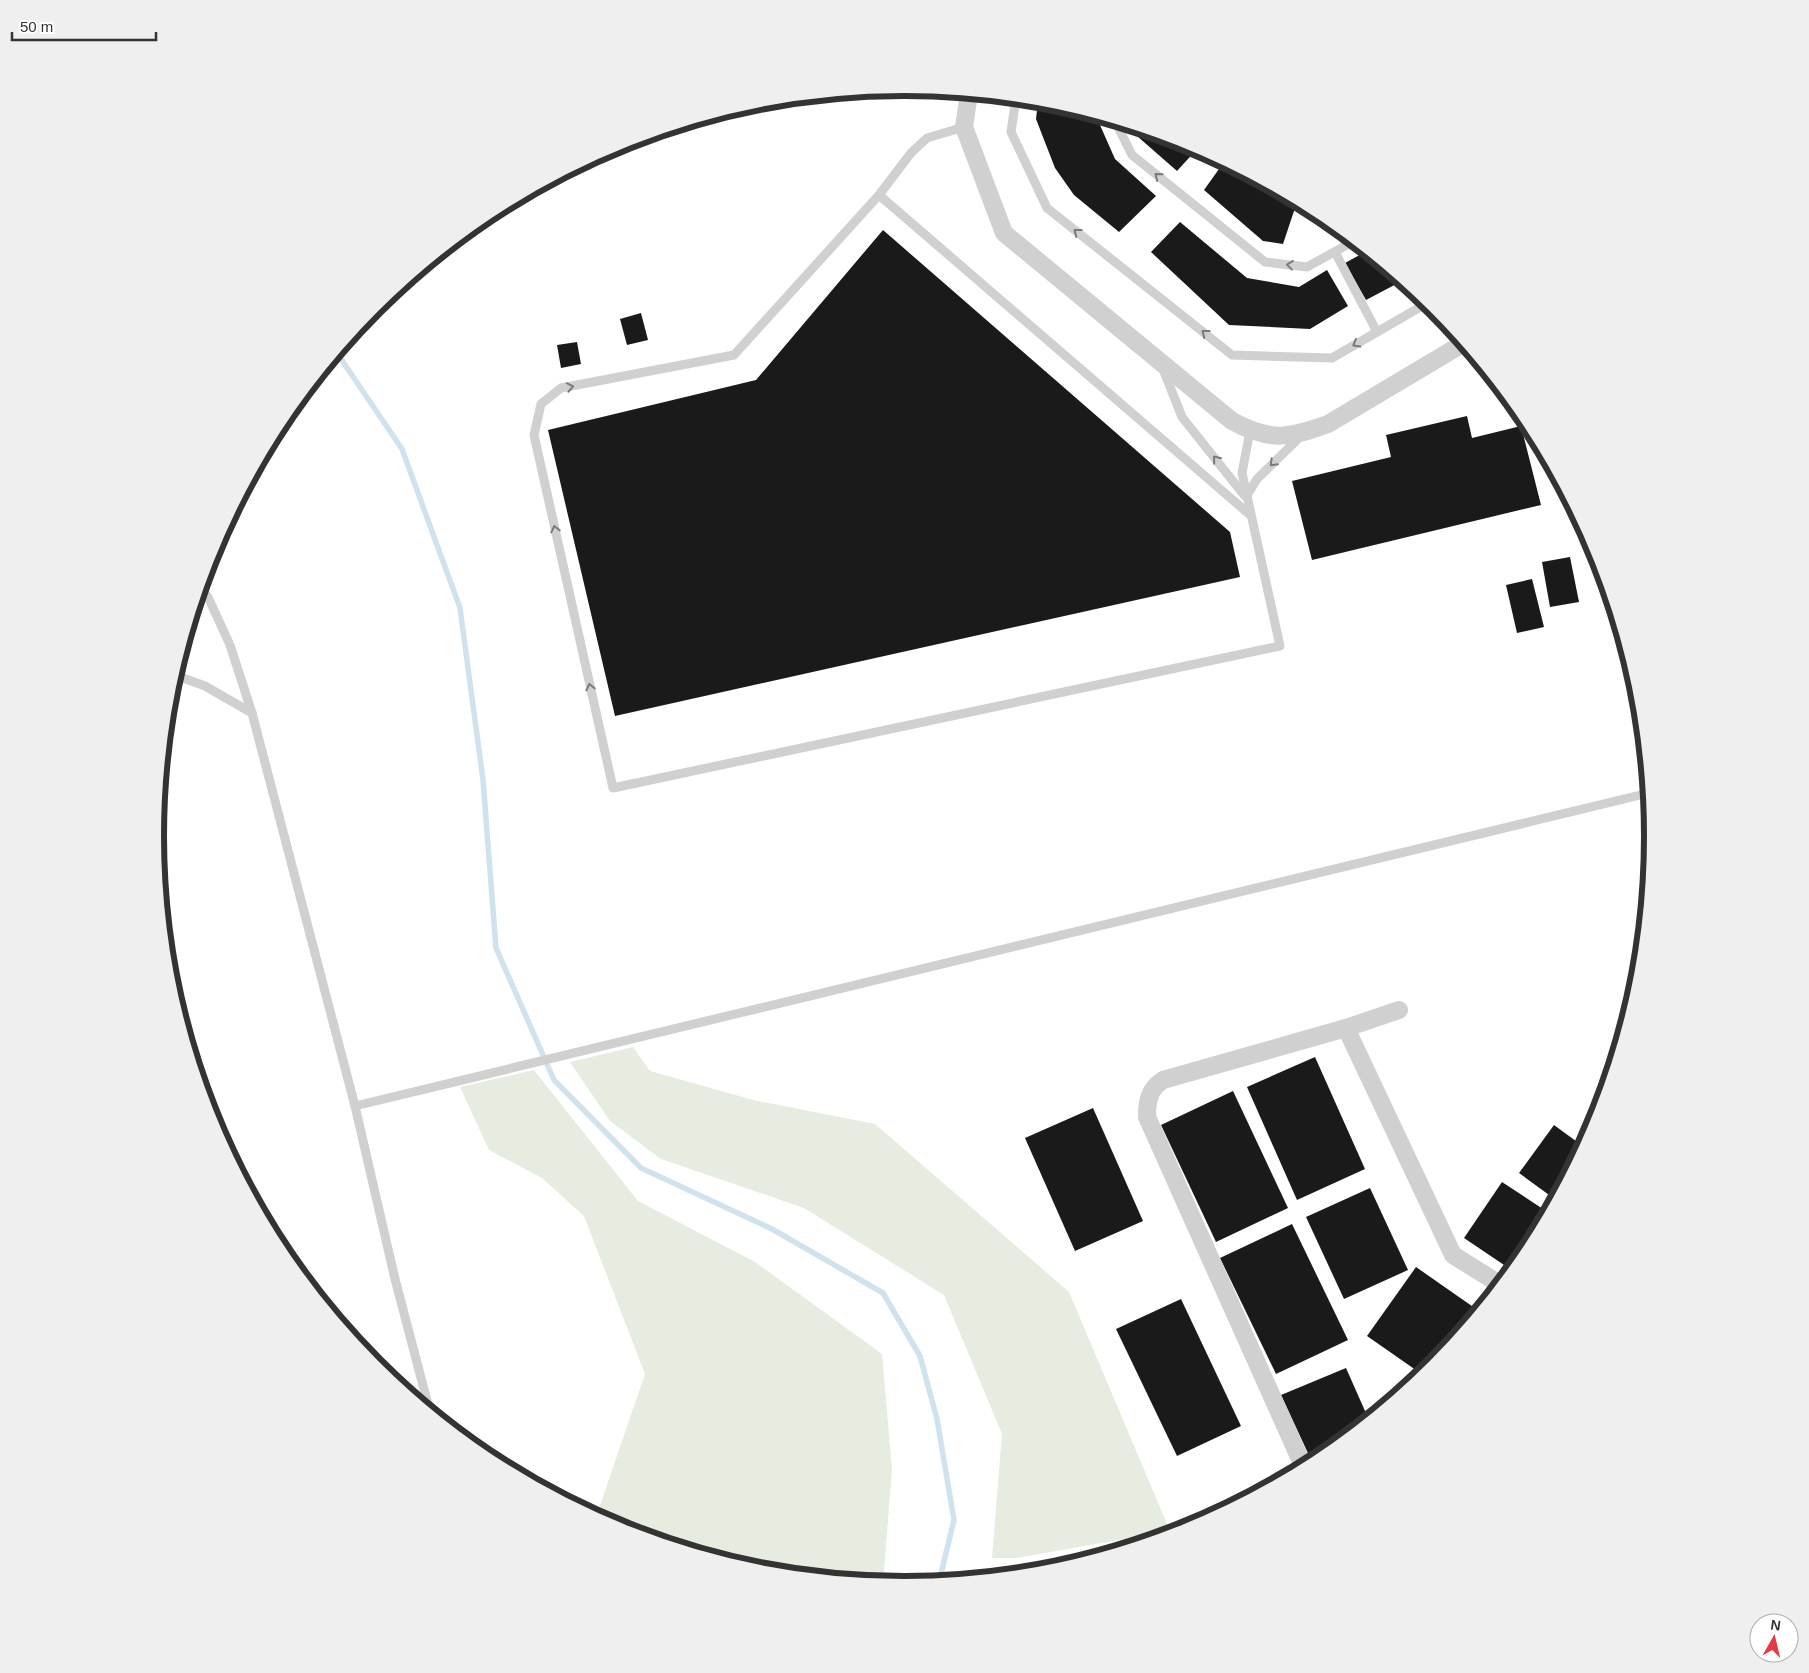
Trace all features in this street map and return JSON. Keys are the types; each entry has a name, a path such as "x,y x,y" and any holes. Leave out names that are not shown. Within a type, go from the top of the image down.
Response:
{"street":[{"path":"968,100 964,128 1004,233 1232,422 1250,431 1279,437 1306,432 1328,424 1459,346"},
{"path":"1301,1461 1147,1117 1149,1095 1155,1086 1163,1080 1346,1028 1399,1010"},
{"path":"1346,1028 1453,1255 1495,1282"}],"lane":[{"path":"1015,105 1011,132 1047,208 1232,355 1332,358 1421,307"},
{"path":"964,128 927,138 911,153 879,195 734,355 561,388 541,404 534,435 613,788 1280,646 1242,473 1250,431"},
{"path":"1119,128 1132,155 1265,262 1307,267 1348,244"},
{"path":"879,195 1250,514"},
{"path":"1335,252 1377,332"},
{"path":"1159,361 1182,417 1246,498"},
{"path":"1246,498 1257,480 1306,432"},
{"path":"206,594 230,645 252,713 355,1106 395,1278 427,1402"},
{"path":"181,677 205,686 252,713"},
{"path":"355,1106 1643,794"}],"shaded area":[{"path":"633,1047 650,1071 753,1100 875,1124 1069,1292 1168,1527 1148,1535 1016,1558 992,1558 1002,1434 944,1295 804,1208 661,1159 610,1121 570,1062"},
{"path":"534,1070 638,1201 755,1262 882,1354 892,1469 884,1576 808,1570 760,1563 713,1552 667,1537 598,1510 645,1374 584,1216 542,1178 489,1150 460,1087"}],"building":[{"path":"1037,108 1099,122 1115,159 1156,196 1119,232 1074,195 1055,168 1036,119"},
{"path":"1136,134 1192,155 1177,171"},
{"path":"1220,168 1275,195 1295,208 1283,244 1263,241 1204,190"},
{"path":"1180,222 1247,278 1299,287 1327,270 1348,306 1310,329 1229,325 1151,252"},
{"path":"883,230 1230,532 1240,577 615,716 548,430 756,380"},
{"path":"1361,254 1397,284 1366,300 1345,263"},
{"path":"641,313 648,340 627,345 620,319"},
{"path":"577,342 581,364 561,368 557,345"},
{"path":"1467,416 1472,438 1521,426 1541,505 1312,560 1292,481 1391,457 1386,435"},
{"path":"1570,557 1579,602 1550,607 1542,562"},
{"path":"1532,579 1544,627 1517,633 1506,585"},
{"path":"1315,1057 1365,1169 1297,1200 1247,1087"},
{"path":"1233,1091 1288,1208 1216,1242 1161,1125"},
{"path":"1093,1108 1143,1221 1075,1251 1025,1138"},
{"path":"1554,1125 1578,1142 1551,1197 1519,1173"},
{"path":"1502,1182 1544,1210 1507,1267 1464,1238"},
{"path":"1370,1188 1408,1270 1344,1299 1306,1217"},
{"path":"1292,1224 1348,1340 1276,1374 1220,1258"},
{"path":"1416,1267 1475,1308 1417,1371 1367,1336"},
{"path":"1181,1299 1241,1426 1177,1456 1116,1329"},
{"path":"1346,1368 1367,1415 1309,1456 1281,1395"}],"waterway":[{"path":"340,358 402,449 460,608 483,780 496,948 554,1080 641,1168 772,1229 883,1293 920,1356 937,1419 954,1520 941,1576"}]}
